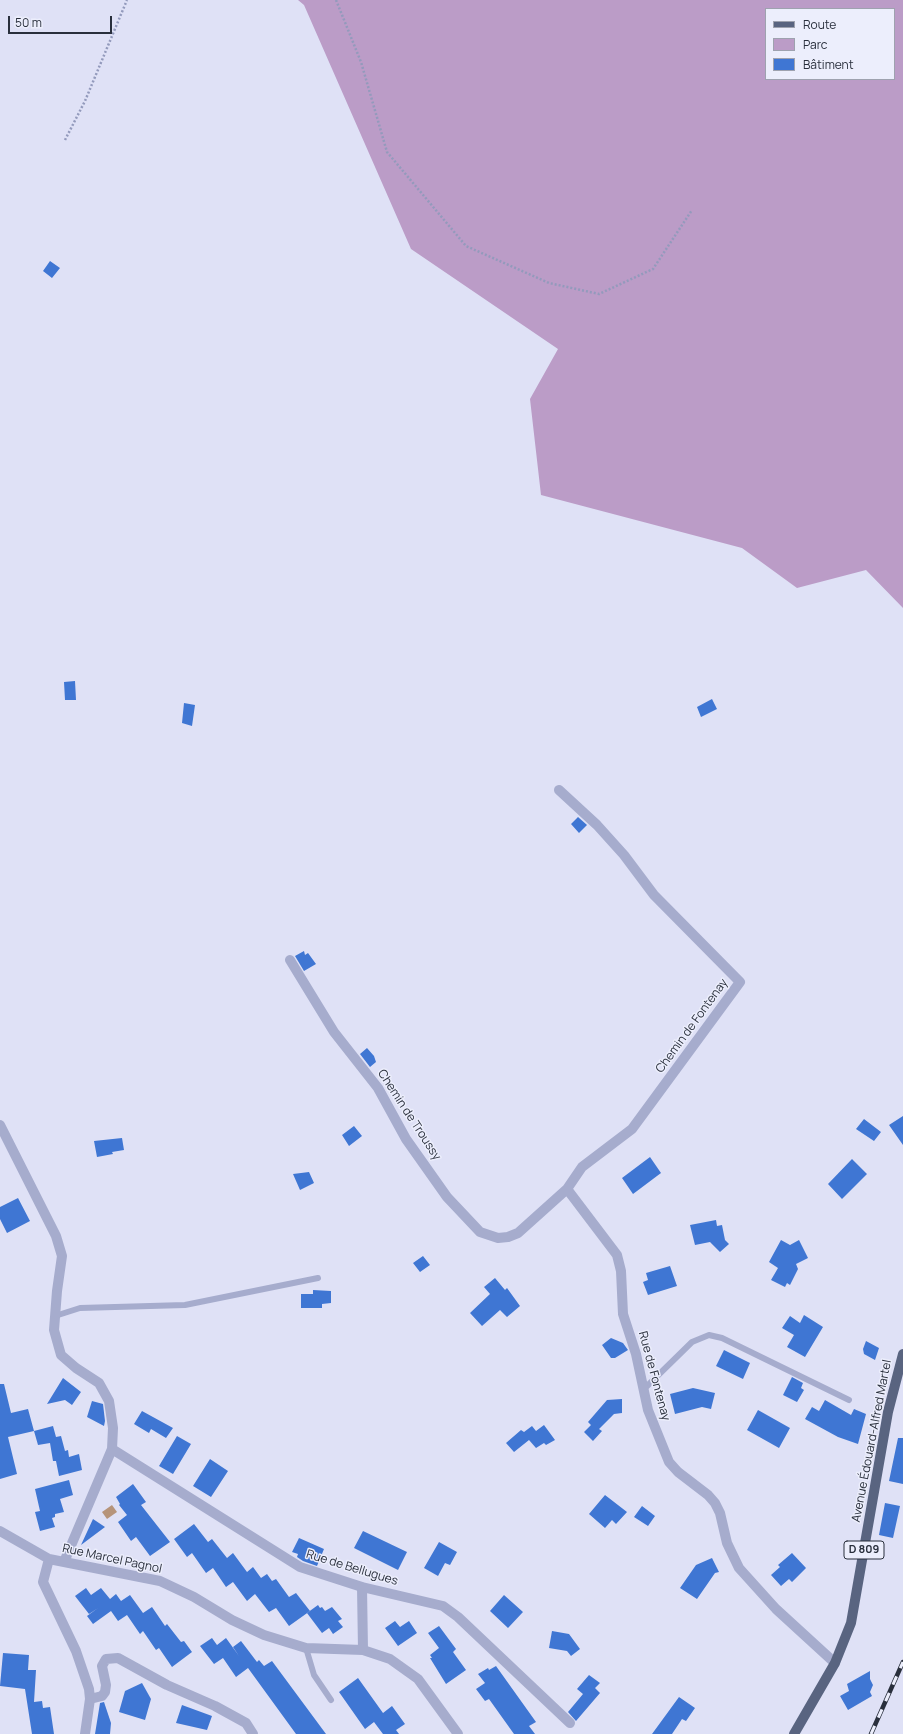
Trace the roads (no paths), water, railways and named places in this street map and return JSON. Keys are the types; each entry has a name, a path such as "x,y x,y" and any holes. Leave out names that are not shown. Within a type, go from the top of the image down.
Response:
{"main road":[{"name":"Avenue Édouard-Alfred Martel","path":"794,1734 835,1663 851,1623 888,1412 903,1354"}],"street":[{"name":"Chemin de Fontenay","path":"559,790 597,825 624,855 654,895 740,982 632,1129 582,1167 567,1190"},
{"name":"Chemin de Troussy","path":"290,960 334,1032 378,1088 406,1139 447,1197 480,1232 498,1238 508,1237 518,1233 567,1190"},
{"path":"0,1125 56,1236 62,1256 54,1330 61,1355 76,1368 99,1383 109,1401 113,1428 112,1449 64,1562"},
{"name":"Rue de Fontenay","path":"567,1190 617,1255 621,1270 623,1314 636,1354 648,1410 669,1462 678,1472 708,1495 715,1503 720,1513 727,1543 739,1568 776,1609 835,1663"},
{"name":"Rue de Bellugues","path":"112,1449 300,1567 362,1587 443,1606 458,1617 570,1723"},
{"name":"Rue Marcel Pagnol","path":"0,1532 49,1559 160,1581 194,1597 232,1620 264,1635 306,1648 364,1650 390,1659 418,1679 458,1734"},
{"path":"49,1559 43,1582 76,1651 89,1689 90,1699 85,1734"},
{"path":"362,1587 364,1650"},
{"path":"90,1699 102,1696 105,1692 106,1685 102,1666 106,1659 118,1658 167,1685 221,1709 246,1723 253,1734"}],"lane":[{"path":"56,1316 80,1308 185,1305 318,1278"},
{"path":"643,1390 692,1342 709,1335 722,1338 849,1400"},
{"path":"306,1648 314,1675 331,1700"}],"railway":[{"path":"871,1734 903,1662"}]}
